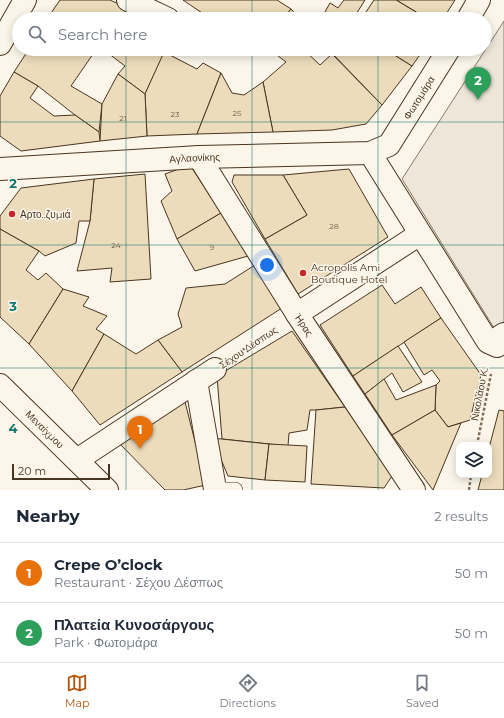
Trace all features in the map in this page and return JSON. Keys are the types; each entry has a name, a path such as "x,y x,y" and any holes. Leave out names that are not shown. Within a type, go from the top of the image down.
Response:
{"street":[{"path":"18,12 25,0"},
{"path":"128,0 153,12"},
{"path":"472,12 480,0"},
{"path":"0,44 12,23"},
{"name":"Φωτομάρα","path":"379,149 444,56"},
{"path":"379,149 420,234 488,342 500,340"},
{"name":"Αγλαονίκης","path":"0,169 199,157 379,149"},
{"name":"Ήρας","path":"199,157 297,314 414,490"},
{"path":"297,314 420,234"},
{"name":"Σέχου Δέσπως","path":"77,460 215,369"},
{"path":"196,381 221,490"},
{"name":"Μεναίχμου","path":"0,385 107,490"}],"path":[{"name":"Σέχου Δέσπως","path":"215,369 297,314"},
{"name":"Νικολάου K.","path":"478,442 500,340"},
{"path":"468,490 470,478"}],"shaded area":[{"path":"504,21 504,322 494,328 402,179 481,56 492,56 492,40"}],"building":[{"path":"60,0 110,0 127,8 125,12 52,12"},
{"path":"183,0 277,0 291,9 289,12 201,12"},
{"path":"344,0 365,0 357,12 325,12 330,3 338,8"},
{"path":"374,0 396,0 416,12 366,12"},
{"path":"455,0 447,12 416,12 398,1"},
{"path":"127,8 135,12 125,12"},
{"path":"24,56 92,56 71,86 102,104 99,132 38,86 14,72"},
{"path":"112,56 163,56 145,94 118,74 125,66"},
{"path":"162,56 172,56 197,69 203,63 221,73 197,134 147,136 145,94"},
{"path":"278,56 310,56 320,65 330,56 334,56 382,105 366,124 332,130 273,132 263,82 286,62"},
{"path":"335,56 396,56 412,66 382,105"},
{"path":"396,56 419,56 412,66"},
{"path":"14,72 38,86 30,98 54,116 75,115 99,132 100,141 21,151 0,136 0,96"},
{"path":"221,73 232,93 244,95 263,82 273,132 197,134"},
{"path":"118,74 145,94 147,136 100,141 102,104"},
{"path":"190,165 221,213 177,239 161,201 172,191 165,174"},
{"path":"349,169 388,237 298,294 265,239 307,215 283,175"},
{"path":"145,174 151,279 110,282 112,268 77,271 90,221 94,179"},
{"path":"234,175 283,175 307,215 265,239 232,182"},
{"path":"94,179 90,221 79,221 76,243 45,256 39,251 0,229 0,216 21,188"},
{"path":"221,213 248,256 195,271 177,239"},
{"path":"0,229 39,251 26,270 38,280 46,273 63,289 29,344 0,317"},
{"path":"255,265 282,308 182,372 158,340 182,327 178,314 186,288 225,284"},
{"path":"382,285 395,304 421,287 441,318 353,376 320,325"},
{"path":"63,289 89,297 83,306 107,316 96,329 104,334 72,391 29,344"},
{"path":"441,318 481,375 470,420 448,427 435,410 436,385 440,381 432,370 424,375 404,342"},
{"path":"292,331 345,407 310,410 307,430 289,433 288,446 222,439 217,376"},
{"path":"104,334 136,354 158,340 182,372 100,425 72,391"},
{"path":"398,346 422,382 403,392 392,373 365,394 353,376"},
{"path":"384,379 396,400 436,385 435,410 392,435 365,394"},
{"path":"184,398 206,485 183,490 165,490 117,441"},
{"path":"345,407 392,476 384,488 311,484 316,410"},
{"path":"435,410 448,427 461,423 433,490 392,435"},
{"path":"499,410 504,411 504,490 478,490 481,478 492,478 492,442 491,442"},
{"path":"212,438 269,444 265,480 228,476"},
{"path":"269,444 307,446 305,482 265,480"}],"place":[{"name":"Πλατεία Κυνοσάργους","path":"478,100"},
{"name":"Αρτο..ζυμιά","path":"12,214"},
{"name":"Acropolis Ami Boutique Hotel","path":"303,273"},
{"name":"Crepe O’clock","path":"140,449"}]}
